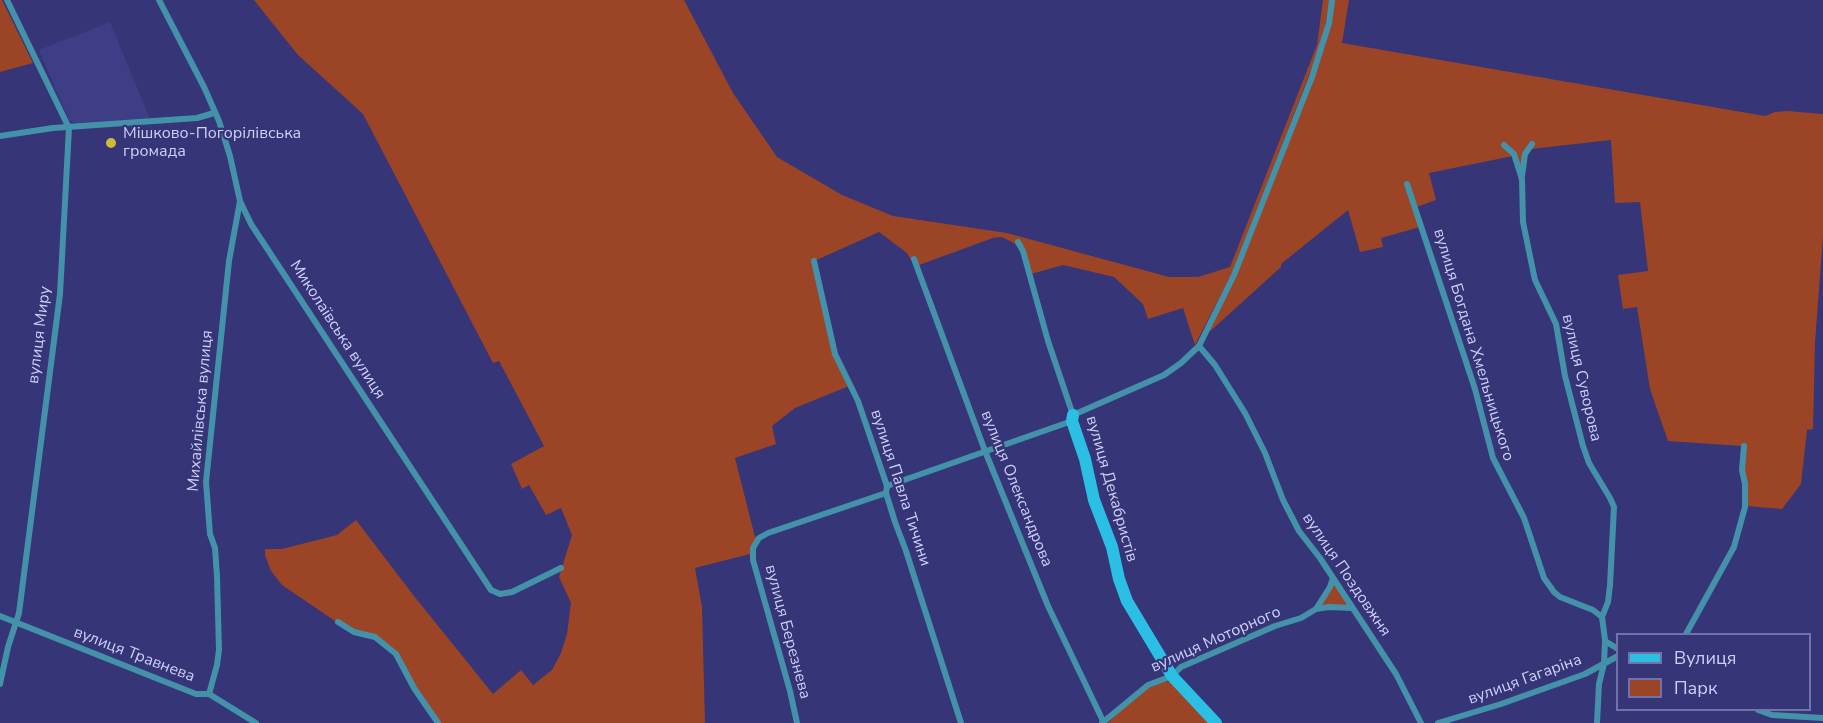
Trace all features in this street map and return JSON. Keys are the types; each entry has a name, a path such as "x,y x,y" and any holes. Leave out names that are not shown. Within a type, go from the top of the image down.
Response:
{"street":[{"name":"вулиця Миру","path":"0,684 19,613 60,294 69,128 7,0"},
{"name":"Миколаївська вулиця","path":"159,0 204,87 230,156 240,201 260,238 491,590 500,594 512,592 561,568"},
{"path":"886,490 1072,418 1164,375 1182,363 1199,346 1234,275 1304,100 1322,48 1332,0"},
{"path":"0,136 52,128 197,118 214,113"},
{"name":"вулиця Суворова","path":"1532,144 1525,154 1522,179 1523,222 1535,280 1556,324 1564,376 1586,455 1614,507 1610,585 1608,602 1602,617 1605,640 1604,664 1599,684 1597,723"},
{"name":"вулиця Суворова","path":"1504,146 1514,154 1522,179"},
{"name":"вулиця Богдана Хмельницького","path":"1407,184 1478,397 1493,458 1524,518 1545,578 1560,597 1593,610 1602,617"},
{"name":"Михайлівська вулиця","path":"209,694 219,650 215,548 210,534 206,482 229,261 240,201"},
{"name":"вулиця Декабристів","path":"1018,242 1023,251 1094,500 1112,547 1119,579 1127,601 1172,676 1216,723"},
{"name":"вулиця Олександрова","path":"914,259 985,451 1048,606 1103,722"},
{"name":"вулиця Павла Тичини","path":"814,261 836,354 858,401 961,723"},
{"name":"вулиця Поздовжня","path":"1199,346 1215,365 1245,413 1261,444 1291,517 1396,674 1421,723"},
{"path":"1687,633 1734,547 1745,507 1745,484 1742,470 1744,446"},
{"name":"вулиця Березнева","path":"797,723 753,561 753,548 759,538 768,533 886,490"},
{"path":"1316,609 1333,578"},
{"name":"вулиця Моторного","path":"1103,722 1148,686 1172,676 1181,667 1275,626 1301,618 1316,609 1352,608"},
{"name":"вулиця Травнева","path":"0,616 196,694 209,694 256,723"},
{"path":"338,622 354,632 375,638 396,654 414,688 438,723"},
{"path":"1605,640 1616,648"},
{"name":"вулиця Гагаріна","path":"1438,723 1501,704 1585,674 1616,657"},
{"path":"1761,711 1772,715 1823,718"}],"shaded area":[{"path":"110,22 150,119 75,124 69,120 39,50"}],"green space":[{"path":"0,0 33,63 0,72"},
{"path":"254,0 684,0 733,93 777,157 842,195 893,216 1007,233 1169,277 1198,277 1230,267 1317,45 1323,0 1330,0 1322,42 1232,273 1195,345 1183,308 1148,319 1143,304 1114,277 1063,265 1031,274 1032,283 1029,284 1021,251 1014,243 1002,237 993,238 919,265 879,232 812,262 834,354 849,386 795,408 772,426 776,444 735,458 755,537 758,537 750,554 695,568 702,607 705,723 436,723 395,656 370,636 353,633 282,585 271,571 265,549 282,549 337,535 356,520 493,694 521,670 533,685 552,670 561,653 567,634 571,603 559,577 572,535 561,508 546,515 529,485 522,489 511,464 544,446 499,361 493,363 363,114 298,55"},
{"path":"1334,0 1349,0 1342,43 1765,116 1788,111 1823,114 1823,235 1815,343 1813,429 1807,430 1801,484 1782,509 1747,506 1742,446 1668,441 1650,389 1637,307 1623,309 1618,275 1648,271 1640,202 1615,203 1611,140 1531,149 1527,154 1523,180 1519,181 1513,156 1429,173 1436,200 1414,208 1420,227 1381,238 1383,247 1360,252 1348,210 1281,264 1281,267 1207,334 1301,112"},
{"path":"1334,583 1349,605 1320,607"},
{"path":"1163,681 1170,682 1212,723 1108,723 1149,687"}],"place":[{"name":"Мішково-Погорілівська громада","path":"111,143"}]}
